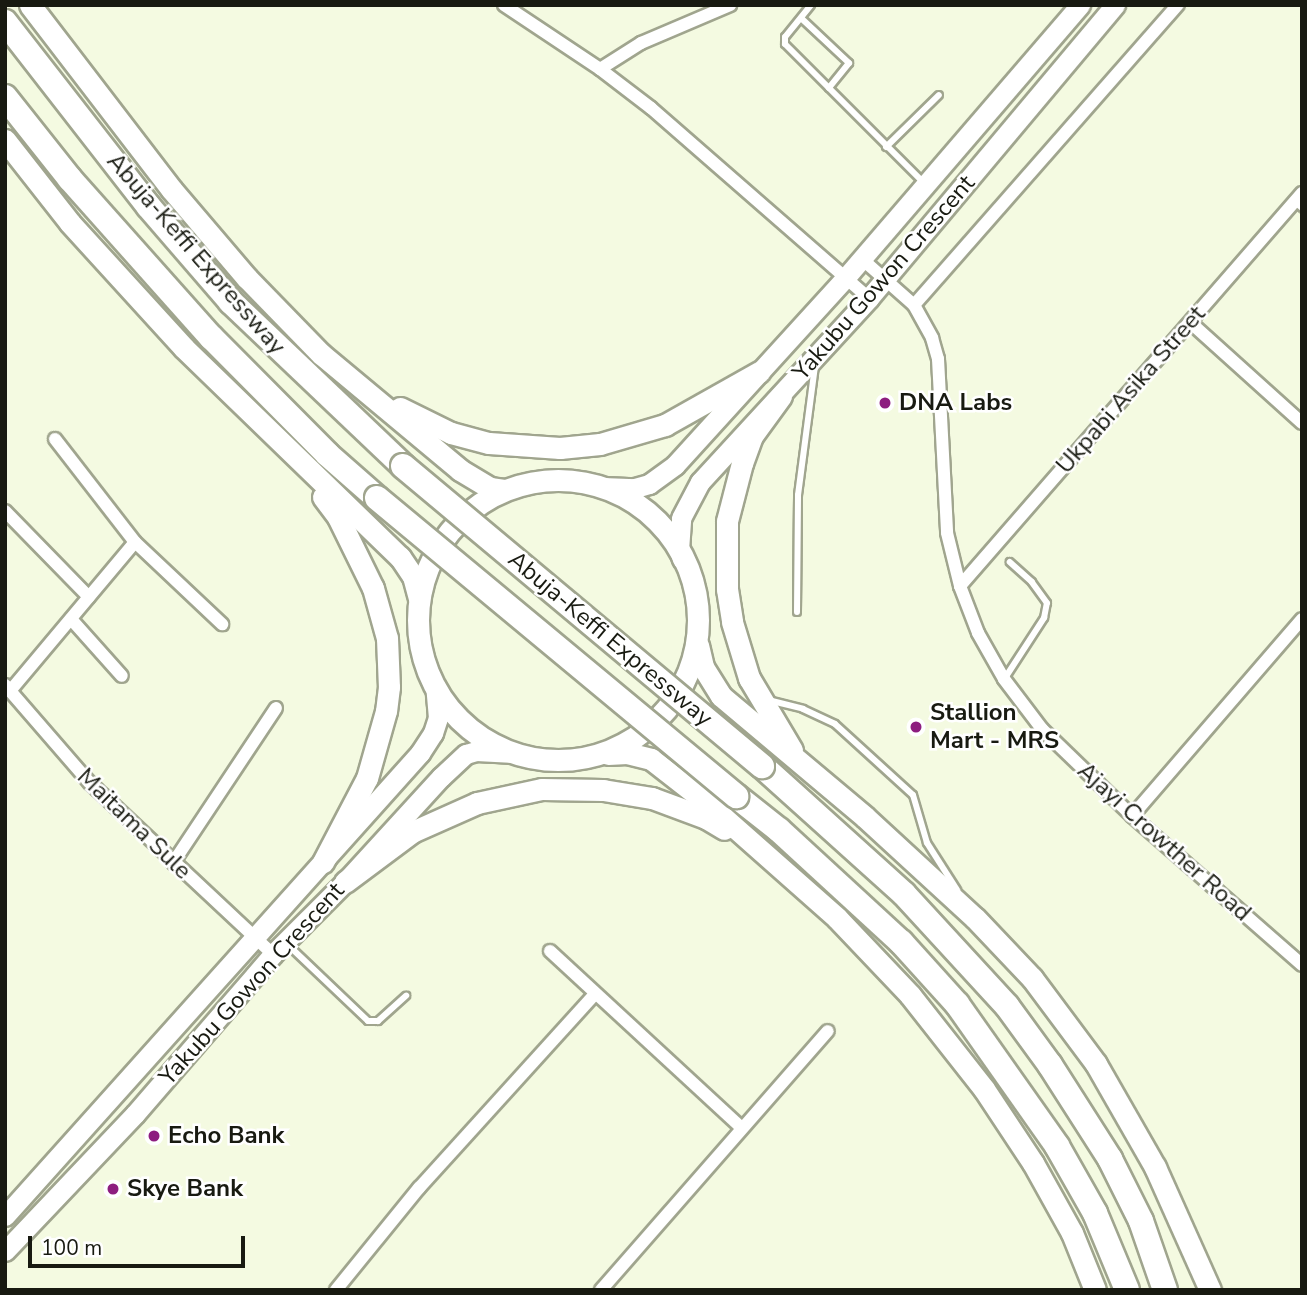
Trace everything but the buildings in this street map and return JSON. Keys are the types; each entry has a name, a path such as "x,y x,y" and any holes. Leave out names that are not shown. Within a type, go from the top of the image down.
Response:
{"highway":[{"name":"Abuja-Keffi Expressway","path":"30,5 172,190 247,278 321,354 460,470 490,488 504,490"},
{"name":"Abuja-Keffi Expressway","path":"5,22 109,157 231,302 403,466 762,766 904,894 1007,1006 1050,1065 1110,1159 1141,1221 1165,1290"},
{"name":"Abuja-Keffi Expressway","path":"5,97 70,179 211,337 327,454 779,830 901,942 957,1004 1058,1146 1095,1213 1128,1290"},
{"path":"5,140 70,223 184,348 292,456 400,557 413,576 419,599 420,644 435,686 468,727 514,753 556,761 627,753 651,759 761,850 845,927 910,995 961,1059 1033,1163 1072,1233 1095,1290"},
{"path":"321,354 393,405 451,433 489,443 522,447 560,448 600,444 637,435 665,425 714,400 759,372"},
{"path":"781,396 747,448 727,521 727,589 732,622 749,678 800,764"},
{"path":"292,456 338,517 360,557 373,588 387,638 386,711 367,778 323,862"},
{"path":"419,599 425,576 447,534 482,501 504,490 550,480 573,480 602,487 646,511 672,538 682,559 694,592 703,667 721,696 865,817 975,918 1032,978 1096,1064 1155,1167 1210,1290"},
{"path":"599,755 632,740 660,718 687,677 698,630"},
{"path":"345,882 412,832 477,803 542,789 603,790 652,798 706,818 761,850"}],"main road":[{"name":"Yakubu Gowon Crescent","path":"602,487 635,488 663,476 862,259 1080,5"},
{"name":"Yakubu Gowon Crescent","path":"682,559 678,530 687,503 723,455 781,396 869,298 1115,5"},
{"name":"Yakubu Gowon Crescent","path":"5,1216 420,753 433,733 438,718 435,686"},
{"name":"Yakubu Gowon Crescent","path":"5,1251 135,1114 279,948 345,882 455,762 476,751 514,753"}],"street":[{"path":"503,5 600,69 651,108 869,298"},
{"path":"600,69 641,43 730,5"},
{"path":"914,305 1178,5"},
{"name":"Ukpabi Asika Street","path":"960,586 1299,201"},
{"name":"Ajayi Crowther Road","path":"862,259 914,305 932,338 938,359 947,533 960,586 978,633 1004,680 1042,729 1132,816 1302,965"},
{"path":"1191,323 1302,423"},
{"path":"55,439 135,542 222,624"},
{"path":"5,511 89,597"},
{"path":"8,688 71,619 135,542"},
{"path":"71,619 122,676"},
{"path":"1132,816 1302,619"},
{"name":"Maitama Sule","path":"8,688 90,783 173,863 255,939 279,948"},
{"path":"173,863 276,708"},
{"path":"550,951 594,995 742,1128"},
{"path":"336,1290 419,1188 594,995"},
{"path":"601,1290 828,1031"}],"lane":[{"path":"811,5 785,37 785,44 926,185"},
{"path":"800,18 849,63 829,88"},
{"path":"886,147 939,95"},
{"path":"797,612 797,495 816,357"},
{"path":"1004,680 1044,618 1047,603 1032,582 1010,562"},
{"path":"761,698 803,709 835,724 913,795 927,843 975,918"},
{"path":"279,948 368,1021 378,1021 406,996"}],"place":[{"name":"DNA Labs","path":"885,403"},
{"name":"Stallion Mart - MRS","path":"916,727"},
{"name":"Echo Bank","path":"154,1136"},
{"name":"Skye Bank","path":"113,1189"}]}
